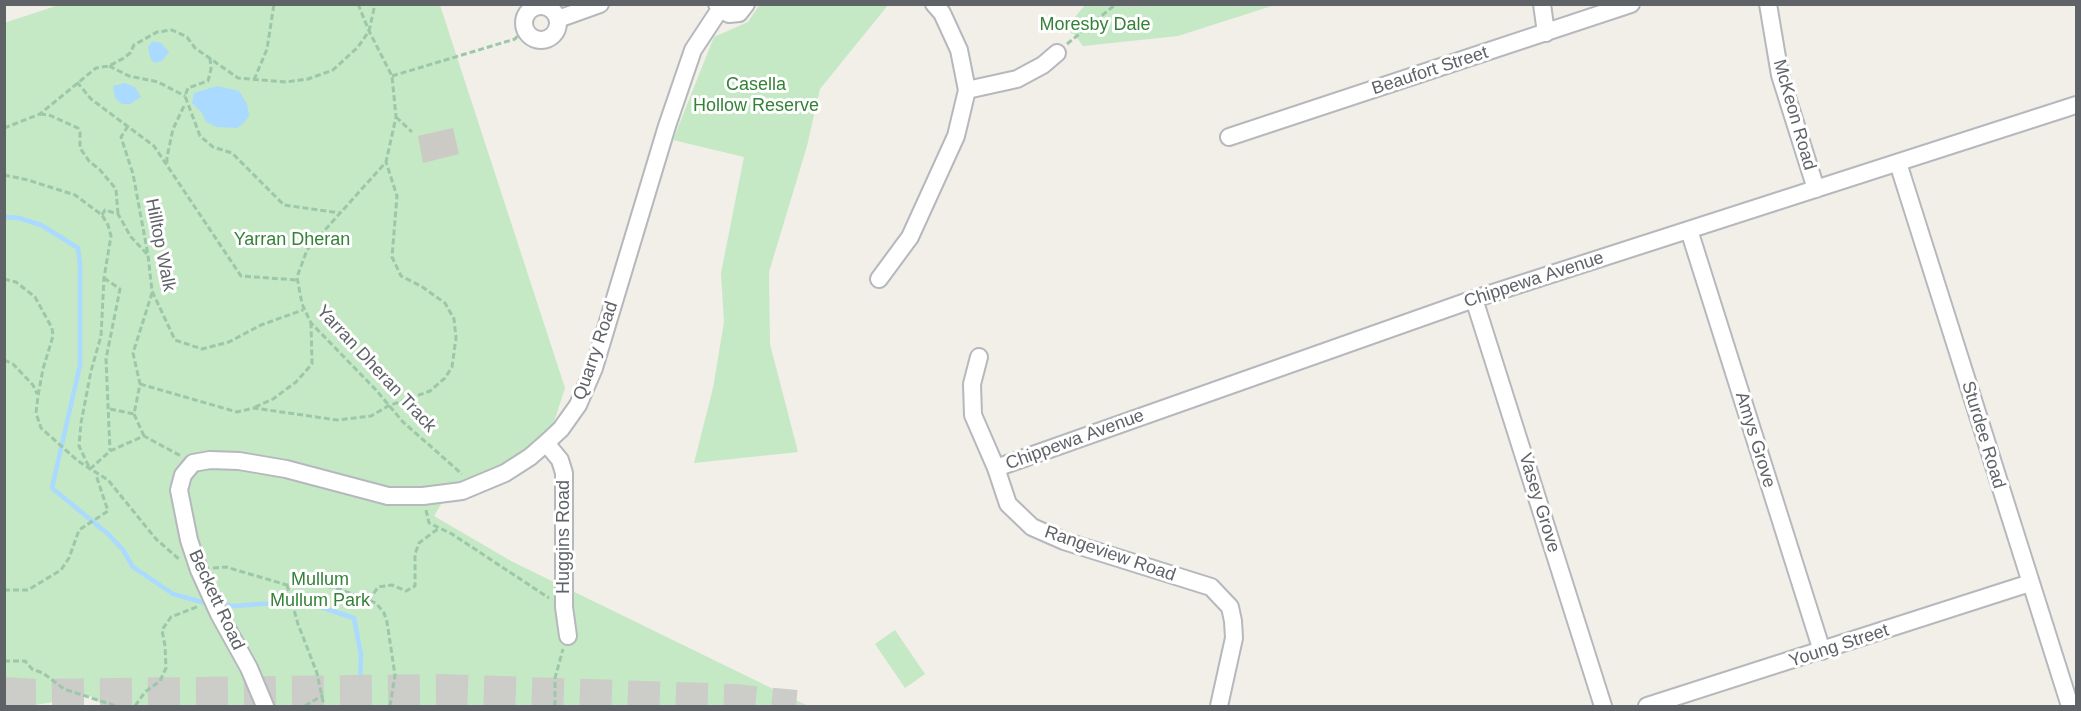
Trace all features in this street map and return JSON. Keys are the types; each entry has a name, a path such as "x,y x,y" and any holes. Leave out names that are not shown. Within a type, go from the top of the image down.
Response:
{"street":[{"path":"558,20 600,4"},
{"name":"Quarry Road","path":"193,463 210,460 239,461 286,469 388,496 423,496 462,490 476,485 505,473 530,457 561,429 578,405 594,368 693,50 719,7 724,12 734,14 743,10 746,4"},
{"path":"879,279 910,237 956,136 967,90 959,50 942,13 934,4"},
{"path":"1542,4 1546,33"},
{"name":"Beaufort Street","path":"1230,137 1631,4"},
{"name":"McKeon Road","path":"1768,4 1780,75 1816,189"},
{"path":"542,5 552,9 558,20 556,30 543,40 532,37 524,29 524,17 531,8 536,6 542,5"},
{"path":"967,90 1017,79 1043,65 1057,53"},
{"name":"Chippewa Avenue","path":"996,468 1474,299 2076,105"},
{"name":"Sturdee Road","path":"1898,163 2070,706"},
{"name":"Amys Grove","path":"1689,230 1822,651"},
{"name":"Vasey Grove","path":"1474,299 1603,706"},
{"name":"Rangeview Road","path":"980,357 972,384 973,415 996,468 1008,504 1032,527 1064,541 1211,587 1230,607 1234,638 1219,706"},
{"name":"Huggins Road","path":"546,443 560,460 564,472 564,607 568,636"},
{"name":"Beckett Road","path":"193,463 183,475 179,490 189,540 205,583 211,614 249,668 265,706"},
{"name":"Young Street","path":"1647,706 2030,583"}],"path":[{"path":"255,80 267,49 274,4"},
{"name":"Yarran Dheran Track","path":"358,4 392,76 396,117 386,162 306,250 297,280 303,310 311,323 376,390 414,434 476,485"},
{"path":"4,128 40,114 96,68 109,66 124,58 134,45 157,32 172,30 187,37 195,48 238,78 286,82 308,79 333,70 358,48 369,31 375,4"},
{"path":"1057,53 1116,4"},
{"path":"392,76 515,39 524,29"},
{"path":"210,58 211,69 208,81 188,88 185,96 200,136 213,147 232,153 284,205 340,213"},
{"path":"109,66 129,76 158,82 185,96"},
{"path":"77,82 92,99 154,146 242,276 297,280"},
{"path":"168,165 167,157 173,129 186,103"},
{"path":"40,114 49,115 78,128 80,148 89,161 116,189 118,214 131,237 148,255"},
{"path":"396,117 412,132"},
{"name":"Hilltop Walk","path":"128,126 121,137 133,174 148,255 152,291 175,340 202,349 229,342 261,325 303,310"},
{"path":"254,408 337,420 371,416 388,406 430,391 445,378 452,367 456,338 454,319 445,303 421,286 401,276 392,257 397,196 386,162"},
{"path":"4,175 75,195 102,215 108,225 111,236 104,278 101,336 91,371 79,446 90,469 110,451 144,436"},
{"path":"102,215 105,210 118,214"},
{"path":"104,278 120,289 106,359 110,409 110,451"},
{"path":"4,279 16,282 34,297 52,328 53,336 43,369 37,402 37,419 41,428 78,461"},
{"path":"152,291 133,353 140,384 134,414 144,436 193,463"},
{"path":"140,384 237,412 254,408 273,399 296,382 312,364 311,323"},
{"path":"4,360 13,364 33,385 38,396"},
{"path":"110,409 134,414"},
{"path":"6,591 28,590 61,570 69,558 79,530 108,511 96,473"},
{"path":"423,496 429,523 452,534 564,607"},
{"path":"369,601 378,587 392,585 406,591 415,586 415,554 419,543 439,528"},
{"path":"324,706 323,695 287,585 334,587 376,603 384,613 387,622 394,675 390,706"},
{"path":"135,706 145,692 160,681 166,668 162,630 171,617 199,605 211,614"},
{"path":"555,706 555,678 568,636"},
{"path":"4,662 25,661 33,669 43,673 64,689 116,706"},
{"path":"306,706 323,695"}],"green space":[{"name":"Yarran Dheran","path":"62,4 440,5 565,388 552,428 536,443 497,469 453,484 434,516 511,561 808,706 105,706 90,696 29,706 5,706 4,23"},
{"name":"Casella Hollow Reserve","path":"760,4 888,5 820,89 807,146 769,272 770,344 798,452 694,463 713,388 724,322 721,273 744,157 673,140 714,37 748,22"},
{"name":"Moresby Dale","path":"1085,5 1275,5 1178,36 1083,46 1075,35 1065,29"},
{"path":"895,630 925,674 905,688 875,644"}],"water":[{"path":"153,41 161,43 169,52 162,61 156,63 150,57 148,47"},
{"path":"124,83 135,87 141,97 130,104 122,104 115,98 113,86"},
{"path":"217,86 239,91 247,104 249,116 237,128 217,127 206,122 202,113 192,103 194,93"}],"building":[{"path":"453,128 459,154 423,163 418,136"}],"waterway":[{"path":"4,217 19,218 41,225 78,248 80,365 52,488 108,534 123,550 133,567 173,594 209,604"},
{"path":"218,604 234,606 302,601 354,618 361,655 359,706"}],"tunnel":[{"path":"4,693 35,695 440,690 734,700 796,706"}],"park label":[{"name":"Mullum Mullum Park","path":"320,590"}]}
